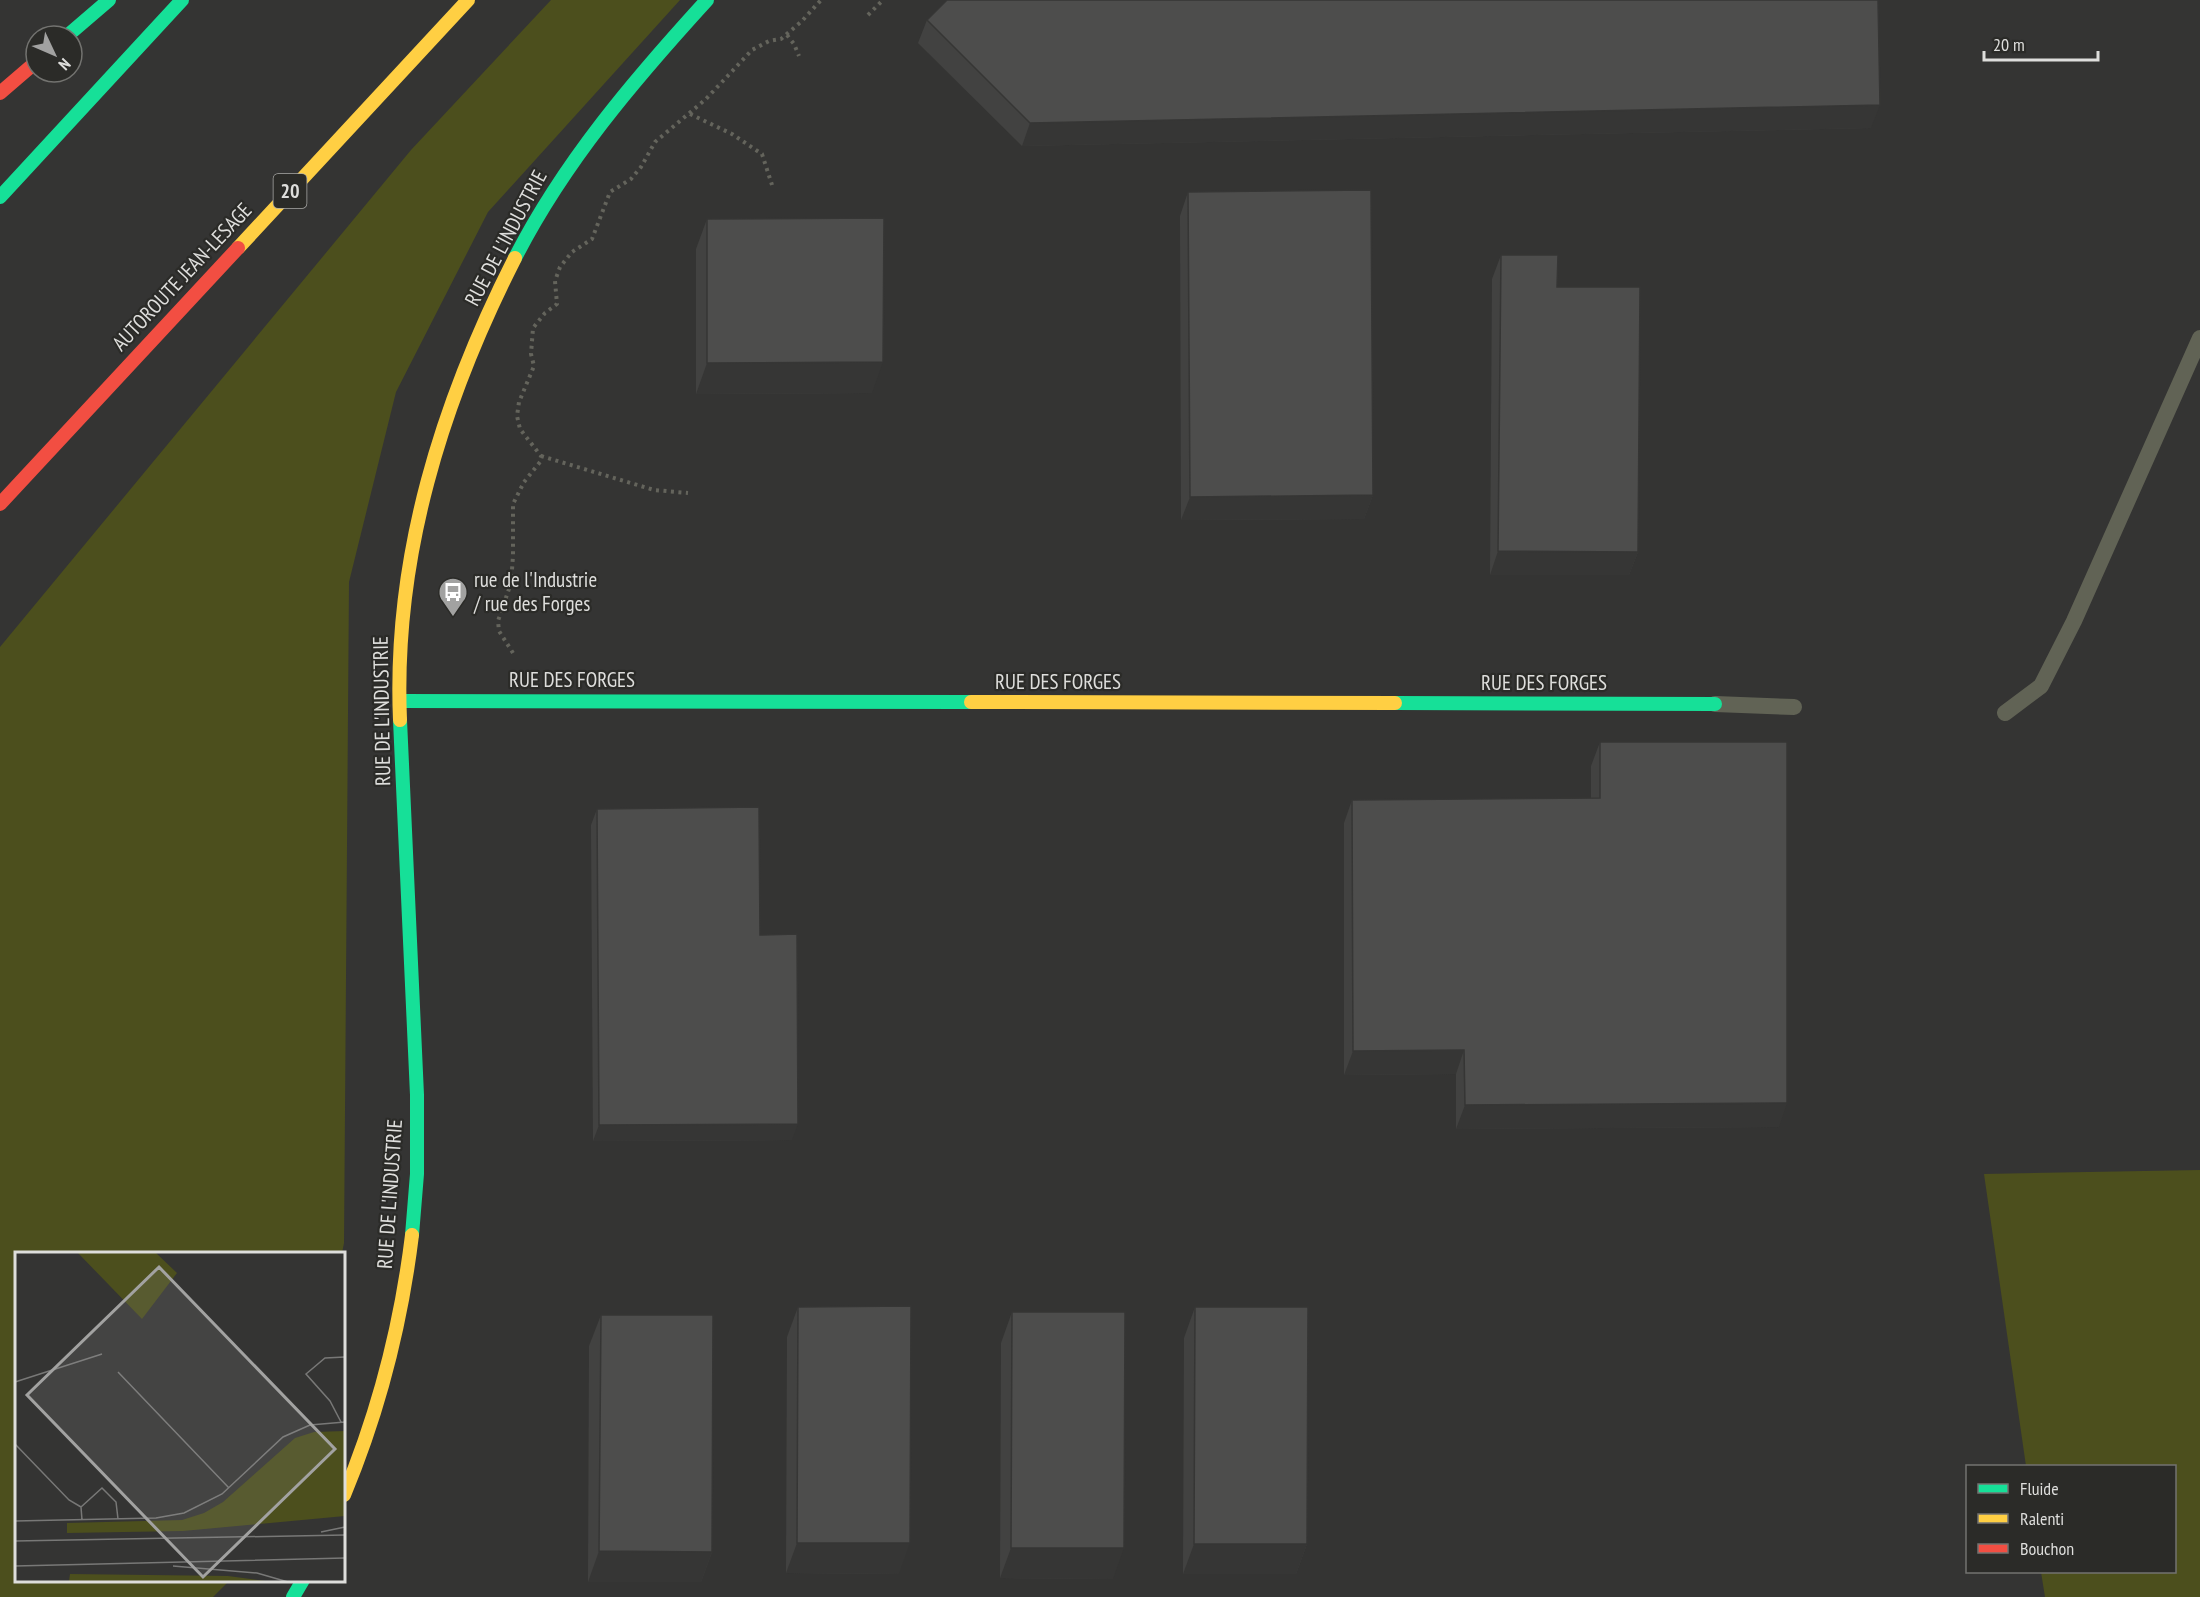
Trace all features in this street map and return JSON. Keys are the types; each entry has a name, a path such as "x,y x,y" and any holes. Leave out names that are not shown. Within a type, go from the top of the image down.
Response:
{"main road":[{"path":"81,24 108,0"},
{"path":"0,197 182,0"},
{"name":"AUTOROUTE JEAN-LESAGE","path":"0,504 468,0"},
{"name":"RUE DE L'INDUSTRIE","path":"345,1492 369,1428 393,1343 403,1298 414,1223 417,1162 416,1067 399,651 411,553 430,472 468,358 511,265 552,192 627,90 707,0"},
{"path":"0,93 24,72"},
{"name":"RUE DES FORGES","path":"400,701 1715,704"},
{"path":"293,1597 302,1582"}],"lane":[{"path":"2005,713 2041,686 2074,621 2200,338"},
{"path":"1715,704 1794,707"}],"path":[{"path":"688,493 654,490 541,456 520,429 518,416 519,402 534,366 531,354 533,328 545,313 557,304 555,281 560,267 572,252 592,239 610,192 631,179 655,142 690,114 752,50 759,45 787,35 821,0"},
{"path":"868,15 883,0"},
{"path":"787,35 799,56"},
{"path":"690,114 732,134 762,154 771,185"},
{"path":"513,653 499,631 498,621 511,583 513,504 524,482 540,462 541,456"}],"green space":[{"path":"551,0 680,0 488,212 396,392 349,582 342,1252 15,1252 15,1582 228,1582 213,1597 0,1597 0,647 411,150"},
{"path":"2200,1170 2200,1597 2045,1597 2041,1573 2176,1573 2176,1465 2026,1465 1984,1174"}],"building":[{"path":"947,0 1878,0 1880,105 1030,123 927,20"},
{"path":"1371,190 1373,495 1190,497 1188,192"},
{"path":"884,218 883,362 707,363 707,219"},
{"path":"1501,255 1558,255 1557,287 1640,287 1638,552 1498,551"},
{"path":"1600,742 1787,742 1787,1103 1465,1105 1464,1050 1353,1051 1352,800 1600,798"},
{"path":"759,807 760,935 797,934 798,1124 599,1125 597,809"},
{"path":"911,1306 910,1543 797,1543 798,1307"},
{"path":"1195,1307 1308,1307 1307,1544 1194,1544"},
{"path":"1012,1312 1125,1312 1124,1548 1011,1548"},
{"path":"601,1315 713,1315 712,1552 599,1551"}],"traffic: fast":[{"path":"81,24 109,0"},
{"path":"0,197 182,0"},
{"path":"515,258 555,188 578,155 627,91 707,0"},
{"path":"400,701 971,702"},
{"path":"1395,703 1715,704"},
{"path":"400,720 417,1095 417,1174 412,1235"},
{"path":"293,1597 302,1582"}],"traffic: slow":[{"path":"238,248 468,0"},
{"path":"400,720 400,659 405,599 414,540 428,482 465,368 515,258"},
{"path":"971,702 1395,703"},
{"path":"345,1493 368,1432 387,1367 402,1302 412,1235"}],"traffic: jam":[{"path":"0,93 24,72"},
{"path":"0,504 238,248"}],"place":[{"name":"rue de l'Industrie / rue des Forges","path":"453,618"}]}
